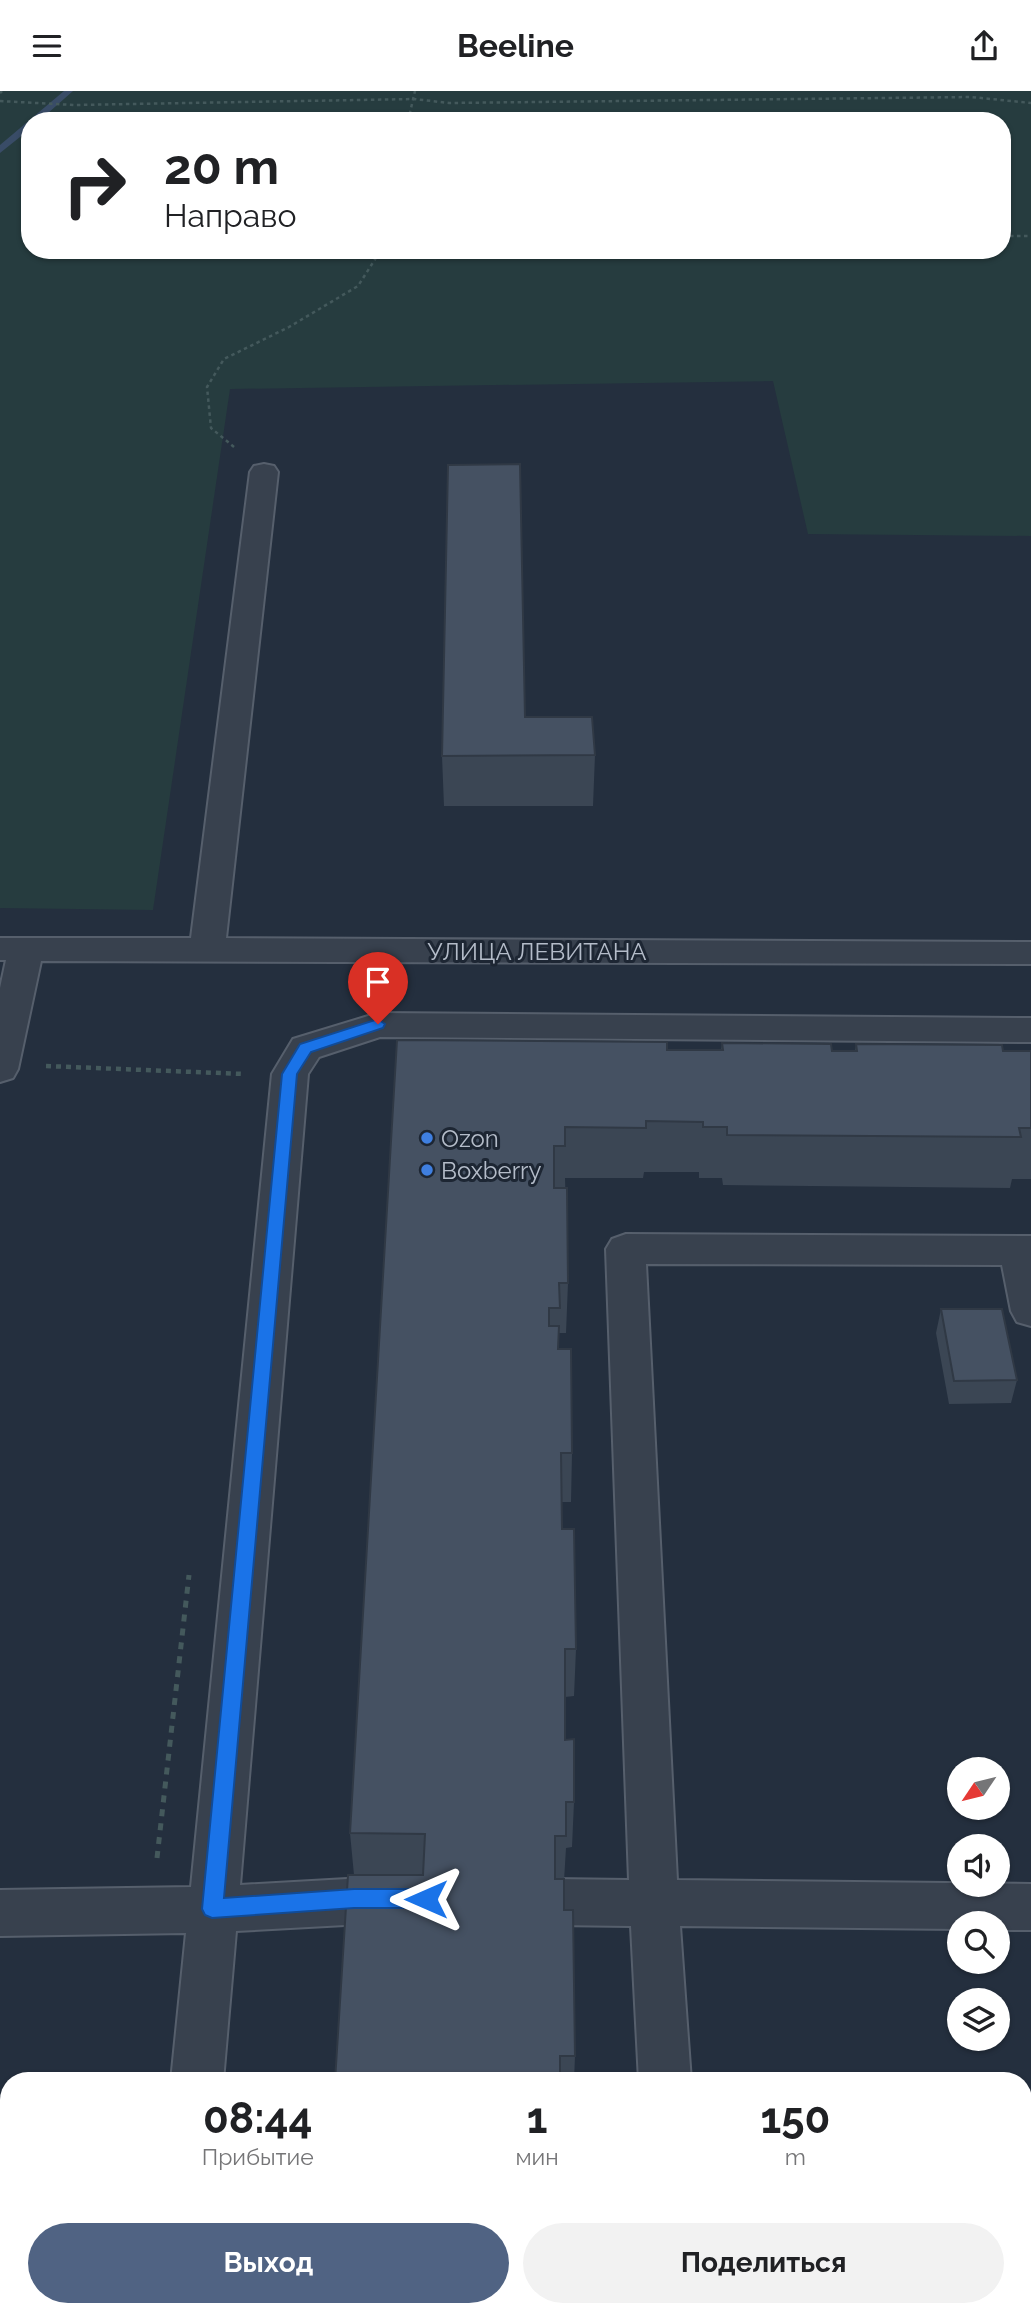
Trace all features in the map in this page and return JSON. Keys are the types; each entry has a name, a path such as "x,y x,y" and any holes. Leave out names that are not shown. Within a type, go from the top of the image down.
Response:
{"street":[{"path":"207,950 264,472"},
{"path":"1,1066 13,949"},
{"name":"УЛИЦА ЛЕВИТАНА","path":"13,949 1031,953"},
{"path":"198,2072 290,1074 306,1048 378,1024 1031,1030"},
{"path":"664,2072 654,1902 626,1249 1025,1251 1031,1311"},
{"path":"0,1913 212,1909 354,1898 426,1899"},
{"path":"554,1902 1031,1907"}],"path":[{"path":"410,112 415,91"},
{"path":"0,101 74,105 414,99 449,103 971,97 1031,103"},
{"path":"1011,236 1031,236"},
{"path":"264,472 211,428 207,387 224,359 289,327 358,286 375,259"},
{"path":"1,1066 290,1074"}],"green space":[{"path":"0,91 1031,91 1031,536 808,534 773,381 230,389 153,910 0,908"}],"building":[{"path":"520,464 525,717 592,717 595,755 442,756 448,465"},
{"path":"397,1040 667,1042 667,1050 723,1050 722,1043 831,1044 832,1051 857,1051 856,1044 1002,1045 1003,1051 1031,1051 1031,1128 1019,1128 1021,1137 727,1135 727,1127 703,1127 703,1122 646,1121 646,1128 565,1127 565,1146 554,1146 554,1188 567,1188 568,1283 559,1283 560,1308 549,1308 549,1326 559,1326 558,1349 571,1349 572,1453 561,1453 562,1529 574,1529 576,1649 565,1649 565,1740 574,1739 574,1802 566,1802 566,1836 555,1836 555,1879 564,1879 564,1910 573,1910 575,2056 560,2056 560,2072 336,2072 348,1875 423,1875 425,1834 350,1833"},
{"path":"941,1309 1002,1309 1017,1380 954,1381"}],"waterway":[{"path":"44,112 69,91"},
{"path":"0,150 21,132"}],"place":[{"name":"Ozon","path":"427,1138"},
{"name":"Boxberry","path":"427,1170"}],"route":[{"path":"378,1024 306,1048 290,1074 212,1909 354,1898 426,1899"}]}
